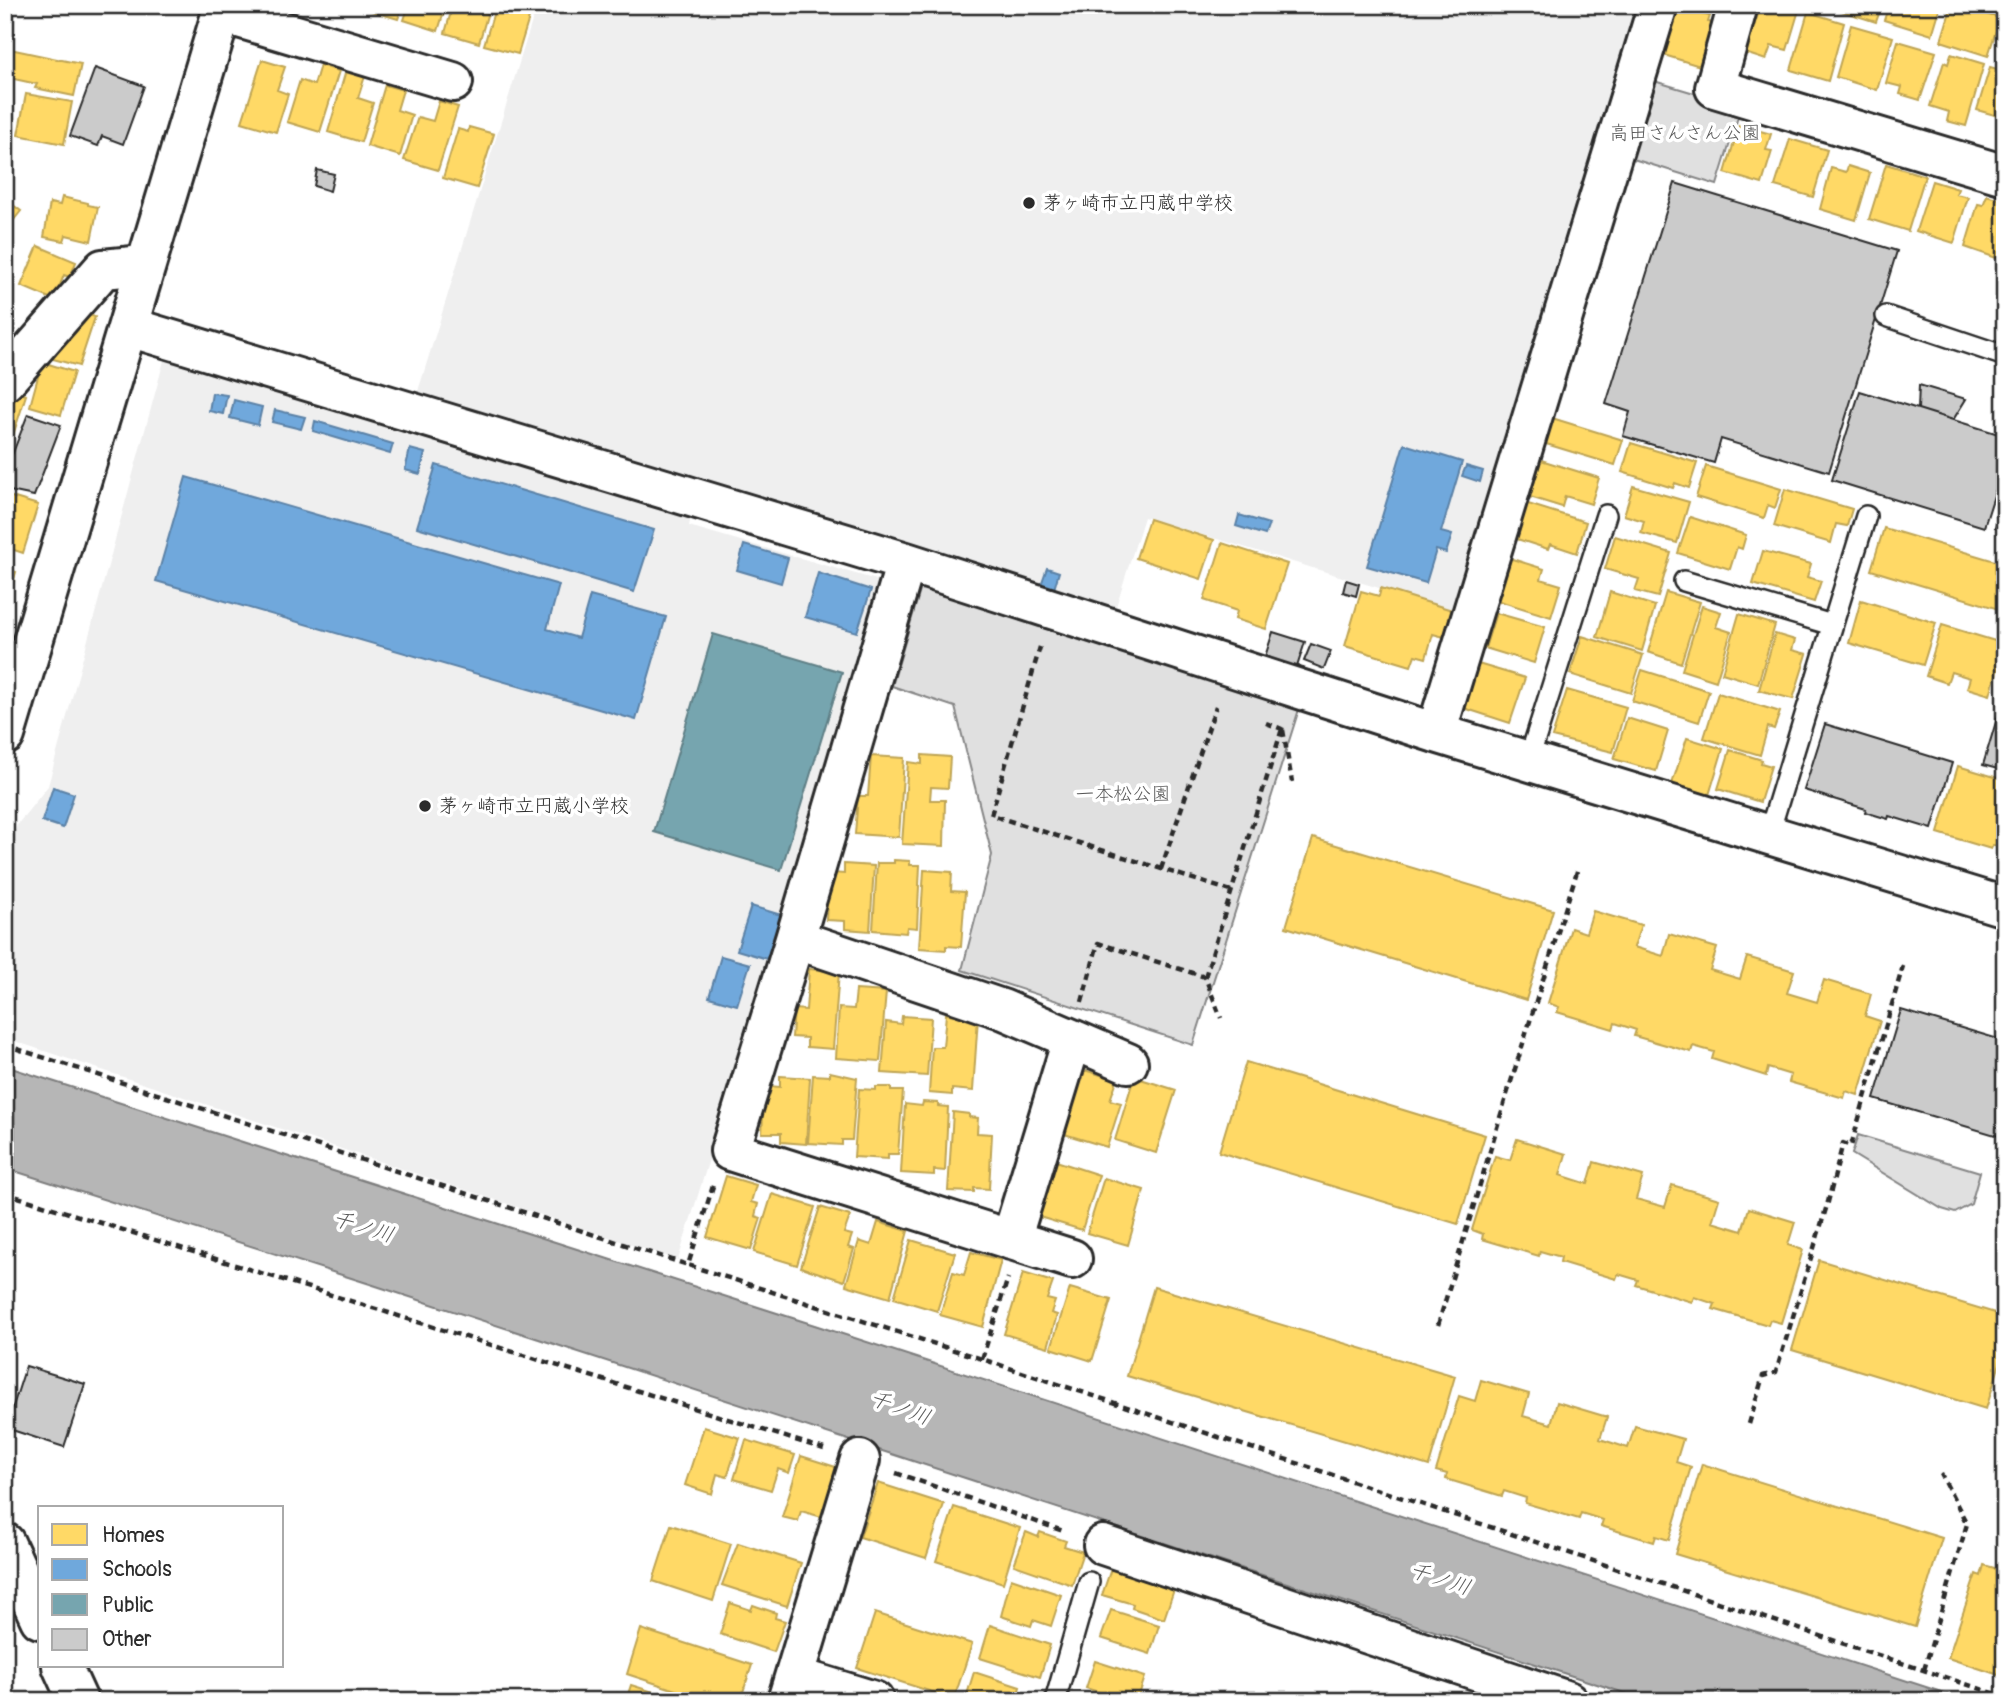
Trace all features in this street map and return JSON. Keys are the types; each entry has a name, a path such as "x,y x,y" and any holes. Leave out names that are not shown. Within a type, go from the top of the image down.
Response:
{"street":[{"path":"1436,733 1658,5"},
{"path":"1738,5 1715,89 2005,175"},
{"path":"5,735 223,9 453,82"},
{"path":"5,381 103,269 145,265"},
{"path":"129,327 906,562 1528,762 2005,907"},
{"path":"906,562 730,1151 1072,1259"},
{"path":"795,939 1002,1009 1128,1063"},
{"path":"1015,1242 1072,1040"},
{"path":"860,1460 792,1689 874,1701"},
{"path":"5,1544 38,1615"},
{"path":"1103,1545 1493,1689 1568,1701"},
{"path":"63,1668 78,1701"}],"lane":[{"path":"1886,316 2005,356"},
{"path":"1528,762 1606,515"},
{"path":"1769,836 1866,516"},
{"path":"1684,581 1832,625"},
{"path":"1055,1701 1089,1581"}],"path":[{"path":"1040,647 991,815 1231,891"},
{"path":"1161,869 1216,706"},
{"path":"1221,1018 1205,977 1282,729 1292,782"},
{"path":"1438,1325 1578,869"},
{"path":"1072,1040 1098,943 1205,977"},
{"path":"1749,1424 1763,1376 1776,1373 1843,1143 1851,1146 1903,966"},
{"path":"5,1045 982,1359 2005,1697"},
{"path":"688,1265 721,1162 730,1151"},
{"path":"5,1193 860,1460 1103,1545"},
{"path":"982,1359 1015,1242"},
{"path":"1924,1670 1967,1524 1941,1474"}],"shaded area":[{"name":"茅ヶ崎市立円蔵中学校","path":"537,5 1645,5 1452,610 1144,517 1114,613 415,401"},
{"name":"茅ヶ崎市立円蔵小学校","path":"166,353 692,513 689,526 887,583 678,1260 5,1038 5,865 17,825 48,786"}],"green space":[{"name":"高田さんさん公園","path":"1654,81 1741,107 1717,185 1630,158"},
{"name":"一本松公園","path":"924,577 1301,703 1193,1045 962,970 992,855 955,707 892,686"},
{"path":"1858,1135 1980,1172 1971,1204 1955,1213 1942,1209 1852,1154"}],"water":[{"name":"千ノ川","path":"5,1066 827,1329 1969,1701 1649,1701 367,1283 5,1168"}],"building: Homes":[{"path":"366,5 403,5 398,19 365,9"},
{"path":"409,5 446,5 438,31 404,20"},
{"path":"453,5 490,5 479,43 445,33"},
{"path":"496,5 533,5 518,54 484,45"},
{"path":"1679,5 1702,9 1701,14 1710,16 1708,22 1713,23 1700,66 1664,55"},
{"path":"1761,5 1784,5 1799,10 1787,50 1771,46 1766,60 1745,53"},
{"path":"1823,5 1882,5 1876,22"},
{"path":"1889,5 1941,5 1932,35 1884,20"},
{"path":"1952,5 2000,18 1988,56 1941,41"},
{"path":"1808,12 1844,23 1828,81 1791,70"},
{"path":"1851,25 1893,37 1877,90 1836,77"},
{"path":"2005,38 2005,59 1999,57"},
{"path":"1898,41 1936,52 1920,100 1900,94 1902,87 1886,83"},
{"path":"10,49 81,64 74,96 35,88 37,84 5,77"},
{"path":"1951,54 1984,64 1966,126 1947,121 1949,112 1930,106 1944,62 1948,64"},
{"path":"262,60 285,67 277,90 288,94 276,132 242,122"},
{"path":"320,65 339,71 320,132 287,122 300,80 314,85"},
{"path":"347,67 366,73 358,98 373,103 361,142 328,132"},
{"path":"1990,67 2005,71 2005,118 1977,110"},
{"path":"385,85 403,90 397,110 412,115 400,156 367,146"},
{"path":"26,94 72,102 64,144 18,135"},
{"path":"439,101 458,107 438,170 404,160 418,117 433,121"},
{"path":"1739,125 1771,134 1766,150 1772,151 1762,184 1725,173"},
{"path":"469,127 494,134 477,188 443,178 458,129 468,132"},
{"path":"1790,139 1827,150 1813,197 1775,186"},
{"path":"1886,164 1925,176 1908,231 1869,219"},
{"path":"1848,166 1870,173 1856,220 1820,209 1831,168 1846,172"},
{"path":"1932,181 1958,189 1956,194 1968,197 1954,243 1916,231"},
{"path":"1987,195 2005,201 2005,251 2002,260 1965,247 1978,204 1983,205"},
{"path":"62,197 98,207 91,241 66,235 64,241 44,237 50,203 60,205"},
{"path":"5,199 21,211 5,231"},
{"path":"38,246 76,262 70,277 64,275 54,300 21,286"},
{"path":"78,311 95,317 79,366 49,358"},
{"path":"42,362 74,372 61,415 30,406"},
{"path":"8,389 26,395 6,457 5,397"},
{"path":"1552,418 1623,440 1615,465 1543,443"},
{"path":"1631,443 1697,463 1689,488 1675,483 1673,488 1622,472"},
{"path":"1541,460 1599,478 1591,504 1565,496 1562,507 1530,497"},
{"path":"1706,466 1781,489 1775,508 1768,505 1764,518 1696,497"},
{"path":"1633,486 1689,502 1677,543 1641,533 1644,521 1624,515"},
{"path":"1785,489 1852,509 1847,526 1836,524 1831,543 1774,526"},
{"path":"5,495 38,505 23,553 5,547"},
{"path":"1525,503 1586,522 1577,553 1550,544 1548,549 1514,538"},
{"path":"1690,517 1746,535 1742,549 1737,547 1730,569 1678,553"},
{"path":"1149,519 1214,540 1201,579 1136,558"},
{"path":"1884,528 2005,564 2005,611 1871,570"},
{"path":"1615,536 1671,553 1658,597 1635,591 1639,579 1605,569"},
{"path":"1222,543 1287,564 1266,629 1235,619 1237,611 1204,600"},
{"path":"1763,551 1811,564 1807,577 1821,581 1814,602 1753,584"},
{"path":"1509,558 1544,569 1541,579 1561,585 1551,617 1496,600"},
{"path":"5,569 16,572 5,610"},
{"path":"1381,588 1452,610 1444,637 1433,634 1426,658 1415,655 1411,666 1345,646 1361,591 1379,596"},
{"path":"1610,592 1655,606 1642,651 1597,637"},
{"path":"1666,592 1700,602 1681,663 1648,652"},
{"path":"1861,600 1936,623 1923,665 1849,643"},
{"path":"1702,606 1721,612 1716,627 1731,632 1716,681 1682,670"},
{"path":"1496,613 1545,627 1534,663 1485,648"},
{"path":"1739,614 1775,625 1758,684 1722,673"},
{"path":"1942,625 2005,644 1990,695 1967,688 1970,678 1951,672 1947,683 1926,676"},
{"path":"1775,634 1795,640 1792,650 1807,654 1793,699 1759,690"},
{"path":"1582,636 1643,655 1631,693 1570,674"},
{"path":"1478,664 1525,678 1510,723 1464,708"},
{"path":"1642,670 1709,691 1699,722 1632,701"},
{"path":"1567,690 1626,707 1613,752 1552,737"},
{"path":"1718,693 1780,712 1774,729 1768,727 1760,755 1704,738"},
{"path":"1627,718 1668,731 1656,771 1614,759"},
{"path":"1687,738 1723,749 1709,795 1672,784"},
{"path":"1730,750 1762,760 1761,763 1771,766 1760,802 1718,789"},
{"path":"922,755 950,757 948,788 931,787 930,800 945,800 944,846 902,844 908,762 922,764"},
{"path":"871,756 904,758 899,837 855,834 858,796 868,796"},
{"path":"1958,766 2005,780 2005,848 1993,845 1991,849 1938,833"},
{"path":"1313,838 1553,910 1526,1000 1286,927"},
{"path":"894,860 920,865 917,928 907,927 906,933 873,930 877,863 894,863"},
{"path":"844,864 874,866 870,931 845,929 845,921 826,920 828,886 832,886 833,873 844,874"},
{"path":"924,870 952,872 951,891 965,892 961,947 946,946 946,950 919,948"},
{"path":"1593,911 1641,925 1634,947 1663,956 1669,934 1717,948 1710,970 1740,979 1747,957 1794,971 1787,993 1817,1002 1824,980 1871,994 1865,1016 1880,1021 1858,1095 1846,1091 1844,1098 1789,1082 1791,1075 1768,1068 1766,1076 1712,1059 1714,1052 1693,1046 1691,1052 1634,1036 1636,1030 1615,1023 1613,1029 1557,1012 1559,1007 1548,1003 1571,928 1586,933"},
{"path":"809,969 839,972 833,1049 807,1047 807,1038 792,1037 794,1009 806,1010"},
{"path":"856,990 886,992 880,1061 836,1058 839,1008 854,1009"},
{"path":"946,1014 978,1017 973,1091 952,1089 952,1095 929,1093 932,1047 943,1047"},
{"path":"902,1016 931,1018 927,1076 882,1073 886,1022 901,1024"},
{"path":"1246,1062 1485,1135 1458,1224 1219,1152"},
{"path":"1081,1069 1117,1080 1110,1100 1121,1103 1107,1147 1061,1133"},
{"path":"830,1072 857,1078 852,1140 842,1140 842,1145 808,1143 813,1075 830,1076"},
{"path":"780,1076 810,1078 806,1144 781,1142 781,1133 762,1133 764,1098 768,1099 769,1086 780,1087"},
{"path":"1134,1077 1176,1090 1156,1153 1115,1140"},
{"path":"876,1087 891,1087 891,1091 903,1091 898,1154 888,1154 888,1159 854,1157 859,1089 876,1090"},
{"path":"923,1102 948,1107 945,1171 934,1170 934,1175 901,1173 905,1104 922,1106"},
{"path":"953,1112 978,1118 977,1133 992,1134 989,1189 974,1188 974,1192 948,1191"},
{"path":"1517,1139 1566,1154 1560,1175 1588,1184 1594,1162 1643,1176 1636,1199 1665,1207 1672,1185 1719,1199 1712,1222 1742,1231 1749,1208 1795,1222 1788,1245 1803,1250 1781,1323 1770,1320 1768,1325 1713,1309 1715,1304 1694,1297 1692,1302 1636,1285 1638,1280 1618,1274 1616,1279 1560,1262 1561,1257 1540,1251 1539,1256 1482,1239 1483,1234 1472,1230 1495,1156 1510,1160"},
{"path":"1053,1160 1099,1175 1082,1230 1036,1216"},
{"path":"726,1176 756,1185 751,1202 758,1204 755,1216 761,1218 751,1250 707,1237"},
{"path":"1104,1178 1144,1190 1128,1245 1087,1233"},
{"path":"772,1194 815,1207 797,1265 754,1252"},
{"path":"820,1207 850,1216 844,1233 852,1235 848,1247 854,1249 844,1281 801,1267"},
{"path":"878,1222 908,1231 890,1298 846,1285 859,1241 871,1245"},
{"path":"911,1240 955,1253 937,1311 894,1298"},
{"path":"971,1252 1001,1260 983,1327 940,1315 953,1272 964,1275"},
{"path":"1819,1260 2005,1316 2005,1347 1986,1409 1792,1350"},
{"path":"1023,1273 1053,1282 1047,1299 1055,1301 1051,1313 1057,1315 1048,1347 1004,1334"},
{"path":"1154,1287 1455,1376 1429,1466 1127,1376"},
{"path":"1070,1288 1111,1300 1092,1361 1051,1348"},
{"path":"1481,1380 1529,1394 1523,1416 1551,1424 1557,1402 1607,1417 1600,1439 1628,1448 1635,1426 1683,1439 1676,1462 1691,1467 1669,1540 1656,1536 1654,1542 1601,1526 1603,1520 1581,1513 1579,1519 1525,1503 1526,1498 1504,1491 1502,1496 1446,1479 1447,1474 1436,1471 1459,1396 1475,1401"},
{"path":"704,1427 740,1438 727,1477 717,1474 712,1494 685,1485"},
{"path":"746,1440 795,1455 789,1473 778,1469 771,1490 734,1479"},
{"path":"801,1456 845,1470 829,1519 801,1511 798,1521 782,1517"},
{"path":"1702,1464 1942,1538 1915,1627 1675,1554"},
{"path":"878,1483 944,1504 926,1558 860,1537"},
{"path":"954,1507 1020,1528 1003,1583 936,1561"},
{"path":"671,1525 731,1544 713,1601 653,1581"},
{"path":"1026,1532 1038,1537 1040,1532 1066,1541 1064,1546 1083,1552 1072,1585 1014,1565"},
{"path":"738,1543 801,1563 787,1606 722,1585"},
{"path":"1115,1557 1178,1578 1164,1619 1132,1608 1133,1604 1102,1595"},
{"path":"1984,1565 2005,1571 2005,1677 1948,1658 1976,1574 1981,1576"},
{"path":"1011,1578 1061,1595 1051,1626 1033,1620 1031,1626 1001,1616"},
{"path":"730,1603 751,1610 753,1605 776,1613 775,1618 785,1621 774,1652 720,1634"},
{"path":"1111,1610 1159,1625 1150,1654 1101,1638"},
{"path":"875,1613 972,1644 954,1699 857,1668"},
{"path":"990,1625 1050,1645 1040,1677 980,1658"},
{"path":"641,1629 752,1665 740,1701 709,1701 627,1674"},
{"path":"1095,1661 1145,1677 1137,1701 1099,1700 1101,1693 1086,1688"},
{"path":"974,1672 1020,1687 1016,1701 965,1701"},
{"path":"631,1685 666,1696 665,1701 614,1701 617,1693 627,1697"}],"building: Schools":[{"path":"212,393 227,395 223,414 209,411"},
{"path":"234,400 262,407 258,425 230,418"},
{"path":"275,410 305,417 301,429 272,422"},
{"path":"315,421 393,444 390,454 313,431"},
{"path":"1404,444 1462,462 1441,532 1452,535 1446,553 1436,550 1426,583 1367,566"},
{"path":"410,449 425,453 420,474 405,470"},
{"path":"436,465 654,530 634,592 417,527"},
{"path":"1466,466 1483,471 1480,482 1462,476"},
{"path":"186,477 559,585 547,629 578,638 590,596 666,617 636,720 156,581"},
{"path":"1239,515 1269,524 1265,535 1236,526"},
{"path":"744,545 788,558 781,583 737,570"},
{"path":"1047,568 1059,572 1054,589 1041,585"},
{"path":"818,573 871,590 857,632 805,617"},
{"path":"53,787 74,794 63,828 42,821"},
{"path":"751,906 781,915 767,959 737,950"},
{"path":"721,956 750,964 737,1005 709,997"}],"building: Public":[{"path":"713,634 842,672 781,870 654,832"}],"building: Other":[{"path":"95,68 144,86 123,144 102,136 98,146 70,136"},
{"path":"317,170 334,174 330,191 314,186"},
{"path":"1675,183 1897,251 1829,472 1721,439 1714,463 1623,436 1630,412 1606,404"},
{"path":"1919,385 1966,399 1953,420 1918,409"},
{"path":"1860,391 2005,436 2005,461 1984,527 1832,480"},
{"path":"28,414 61,425 34,496 5,490 5,473"},
{"path":"2005,495 2005,530 1995,527"},
{"path":"1346,580 1359,584 1356,596 1343,592"},
{"path":"1273,632 1305,642 1294,676 1262,666"},
{"path":"1311,644 1331,651 1324,669 1304,661"},
{"path":"1999,712 2005,713 2005,771 1983,765"},
{"path":"1825,724 1952,763 1932,829 1865,812 1866,809 1804,790"},
{"path":"1901,1010 2005,1041 2005,1138 1874,1099"},
{"path":"26,1366 85,1384 64,1447 6,1428"}],"place":[{"name":"茅ヶ崎市立円蔵中学校","path":"1029,203"},
{"name":"茅ヶ崎市立円蔵小学校","path":"425,806"}]}
